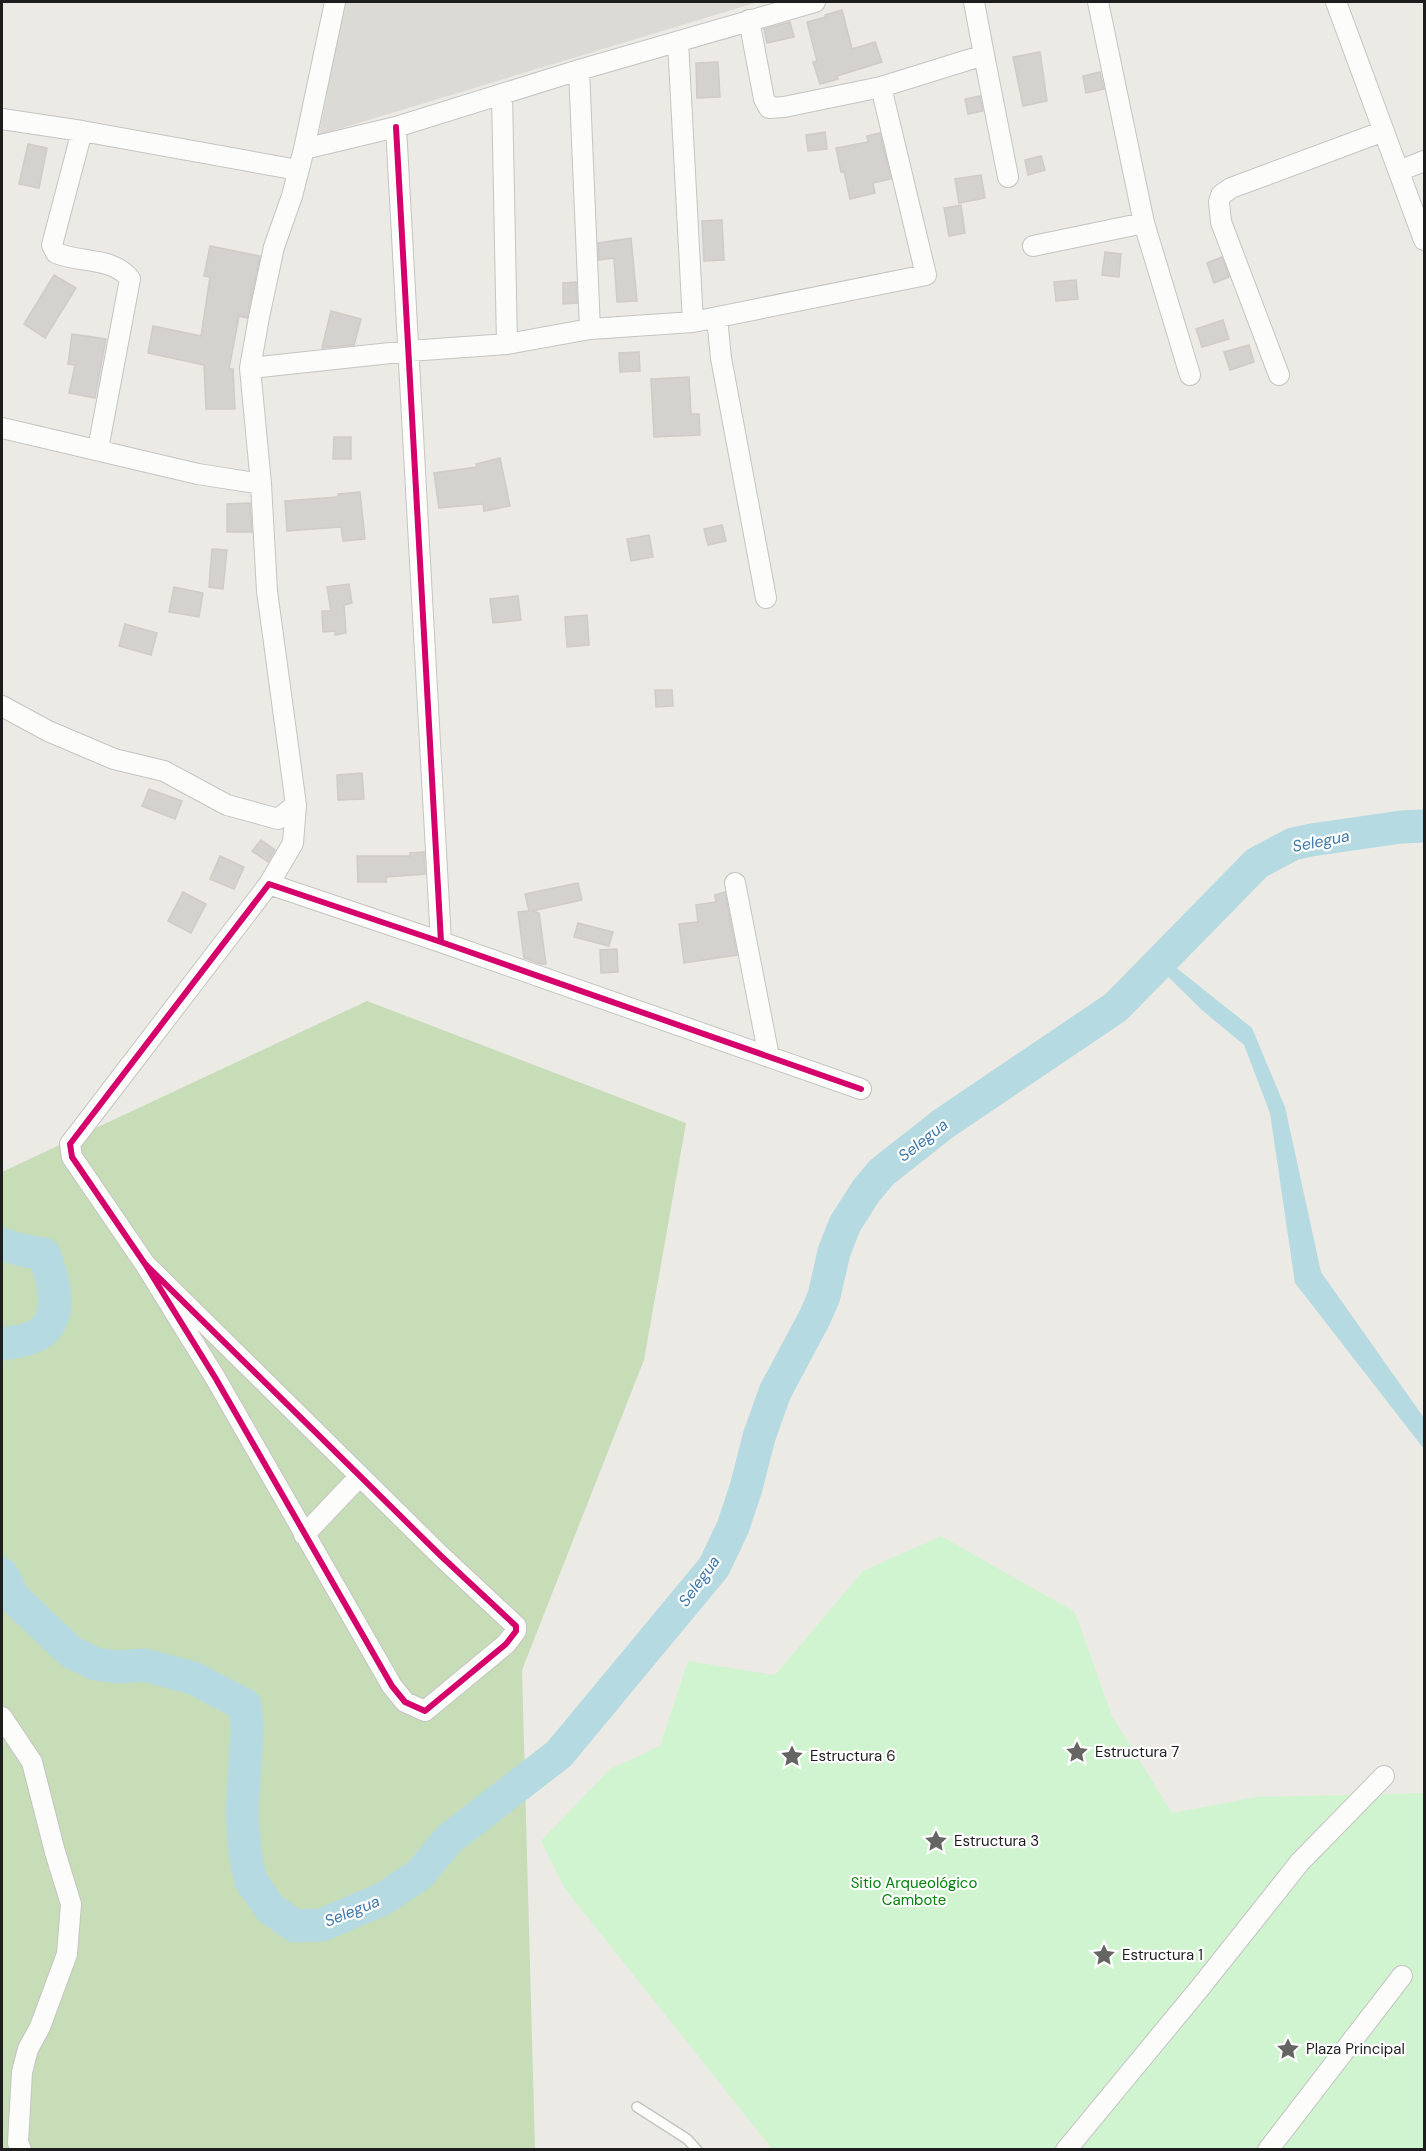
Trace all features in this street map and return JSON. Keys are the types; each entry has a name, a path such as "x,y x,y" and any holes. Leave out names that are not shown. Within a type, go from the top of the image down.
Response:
{"street":[{"path":"145,1264 441,1556 516,1626 516,1631 506,1644 425,1711 405,1702 392,1686 216,1379 145,1264 72,1157 70,1144 269,884 293,843 297,805 267,591 261,484 250,368 274,247 292,196 304,149 335,2"},
{"path":"304,149 396,127 579,70 816,2"},
{"path":"974,2 1008,177"},
{"path":"1098,2 1144,223 1190,375"},
{"path":"1336,2 1425,240"},
{"path":"749,20 764,99 769,108 881,87 984,55"},
{"path":"678,42 693,322"},
{"path":"579,70 590,329"},
{"path":"250,368 409,351 507,344 590,329 693,322 926,275 881,87"},
{"path":"502,94 507,344"},
{"path":"2,119 298,170"},
{"path":"396,127 441,942"},
{"path":"82,131 52,245 56,253 65,257 113,266 125,272 130,279 98,449"},
{"path":"1279,375 1221,222 1219,202 1221,195 1231,188 1384,131"},
{"path":"1399,171 1425,161"},
{"path":"1033,246 1144,223"},
{"path":"717,318 721,358 766,598"},
{"path":"2,428 198,474 261,484"},
{"path":"2,706 48,731 114,759 164,771 227,805 278,819 297,805"},
{"path":"735,883 770,1057"},
{"path":"269,884 861,1089"},
{"path":"304,1535 360,1476"},
{"path":"2,1717 32,1762 71,1904 67,1954 40,2026 28,2049 22,2072 18,2143 21,2150"},
{"path":"1066,2150 1300,1862 1384,1776"},
{"path":"1268,2150 1402,1976"}],"lane":[{"path":"637,2107 687,2139 697,2150"}],"shaded area":[{"path":"344,2 758,2 319,135"}],"green space":[{"path":"367,1001 686,1123 644,1360 522,1670 535,2149 2,2149 2,1172"},
{"name":"Sitio Arqueológico Cambote","path":"941,1536 1075,1612 1112,1716 1172,1813 1256,1797 1424,1793 1424,2149 772,2149 565,1889 541,1841 610,1769 660,1746 688,1661 775,1675 863,1571"}],"water":[{"path":"1164,958 1252,1028 1285,1107 1321,1272 1424,1418 1424,1449 1295,1283 1270,1113 1244,1045 1203,1011 1157,966"}],"building":[{"path":"842,10 852,49 875,42 882,62 837,76 838,79 820,84 813,62 817,61 807,22"},
{"path":"790,22 794,37 767,43 764,29"},
{"path":"1040,52 1047,101 1023,106 1013,57"},
{"path":"718,62 720,97 697,98 696,63"},
{"path":"1100,72 1104,89 1086,93 1083,76"},
{"path":"980,96 983,111 968,114 965,99"},
{"path":"825,132 827,149 808,151 806,135"},
{"path":"880,133 891,179 873,183 875,193 850,199 836,148 868,142 867,136"},
{"path":"28,144 47,148 39,188 19,184"},
{"path":"1041,156 1045,170 1028,175 1025,160"},
{"path":"981,175 985,198 959,203 955,179"},
{"path":"961,205 965,233 949,236 944,208"},
{"path":"722,220 724,260 704,261 702,221"},
{"path":"631,238 637,301 617,302 614,258 599,260 598,243"},
{"path":"210,246 260,256 247,318 239,316 229,369 233,369 235,409 206,409 204,365 148,353 153,326 201,336 210,277 204,276"},
{"path":"1105,252 1121,254 1119,277 1102,275"},
{"path":"1222,257 1229,277 1214,283 1207,263"},
{"path":"54,275 76,288 45,338 24,324"},
{"path":"1076,280 1078,299 1056,301 1054,282"},
{"path":"576,282 577,303 563,304 563,283"},
{"path":"331,311 361,319 354,345 322,348"},
{"path":"1223,320 1229,339 1202,347 1196,329"},
{"path":"72,334 106,339 95,398 69,393 75,365 68,364"},
{"path":"1249,345 1254,362 1230,370 1224,352"},
{"path":"639,352 640,371 620,372 619,353"},
{"path":"689,377 691,414 699,414 700,435 654,437 651,379"},
{"path":"334,437 351,437 351,459 333,459"},
{"path":"500,458 510,506 484,511 483,504 439,508 434,473 477,467 476,464"},
{"path":"360,492 365,539 343,541 341,527 287,531 285,501 338,497 338,494"},
{"path":"250,503 252,532 227,532 227,504"},
{"path":"722,525 726,541 708,545 704,529"},
{"path":"649,535 653,557 631,561 627,539"},
{"path":"212,549 227,550 223,589 209,587"},
{"path":"349,584 352,603 344,605 346,633 335,635 335,631 323,632 322,611 331,611 327,587"},
{"path":"174,587 203,593 199,617 169,612"},
{"path":"518,596 521,620 493,623 490,599"},
{"path":"587,615 589,645 567,647 565,617"},
{"path":"125,624 157,633 151,655 119,646"},
{"path":"655,690 672,690 673,706 656,707"},
{"path":"362,773 364,799 338,800 337,775"},
{"path":"149,789 182,801 175,819 142,806"},
{"path":"261,840 275,850 268,862 252,851"},
{"path":"424,852 425,874 386,877 386,882 358,882 357,856 410,856 410,853"},
{"path":"220,856 244,867 234,889 210,879"},
{"path":"578,883 582,900 532,911 539,913 546,964 524,958 518,912 529,911 525,894"},
{"path":"183,892 206,904 191,933 168,921"},
{"path":"725,892 737,955 684,963 679,924 698,922 696,905 716,902 715,895"},
{"path":"578,923 613,932 609,946 574,937"},
{"path":"617,949 618,972 601,973 600,950"}],"waterway":[{"name":"Selegua","path":"2,1574 13,1597 71,1652 96,1664 117,1667 144,1665 193,1678 245,1705 247,1729 242,1814 245,1853 251,1881 271,1909 295,1926 322,1925 383,1899 420,1874 449,1839 559,1754 714,1567 733,1527 759,1437 775,1392 824,1296 834,1252 845,1224 866,1191 882,1172 943,1124 1116,1007 1257,863 1293,844 1311,840 1401,827 1424,826"},
{"name":"Selegua","path":"2,1244 44,1254 53,1283 55,1304 53,1314 43,1331 29,1339 2,1344"}],"cycle path":[{"path":"396,127 441,942 861,1089"},
{"path":"145,1264 441,1556 516,1626 516,1631 506,1644 425,1711 405,1702 392,1686 216,1379 145,1264 72,1157 70,1144 269,884 441,942"}],"place":[{"name":"Estructura 7","path":"1077,1752"},
{"name":"Estructura 6","path":"792,1756"},
{"name":"Estructura 3","path":"936,1841"},
{"name":"Estructura 1","path":"1104,1955"},
{"name":"Plaza Principal","path":"1288,2049"}]}
